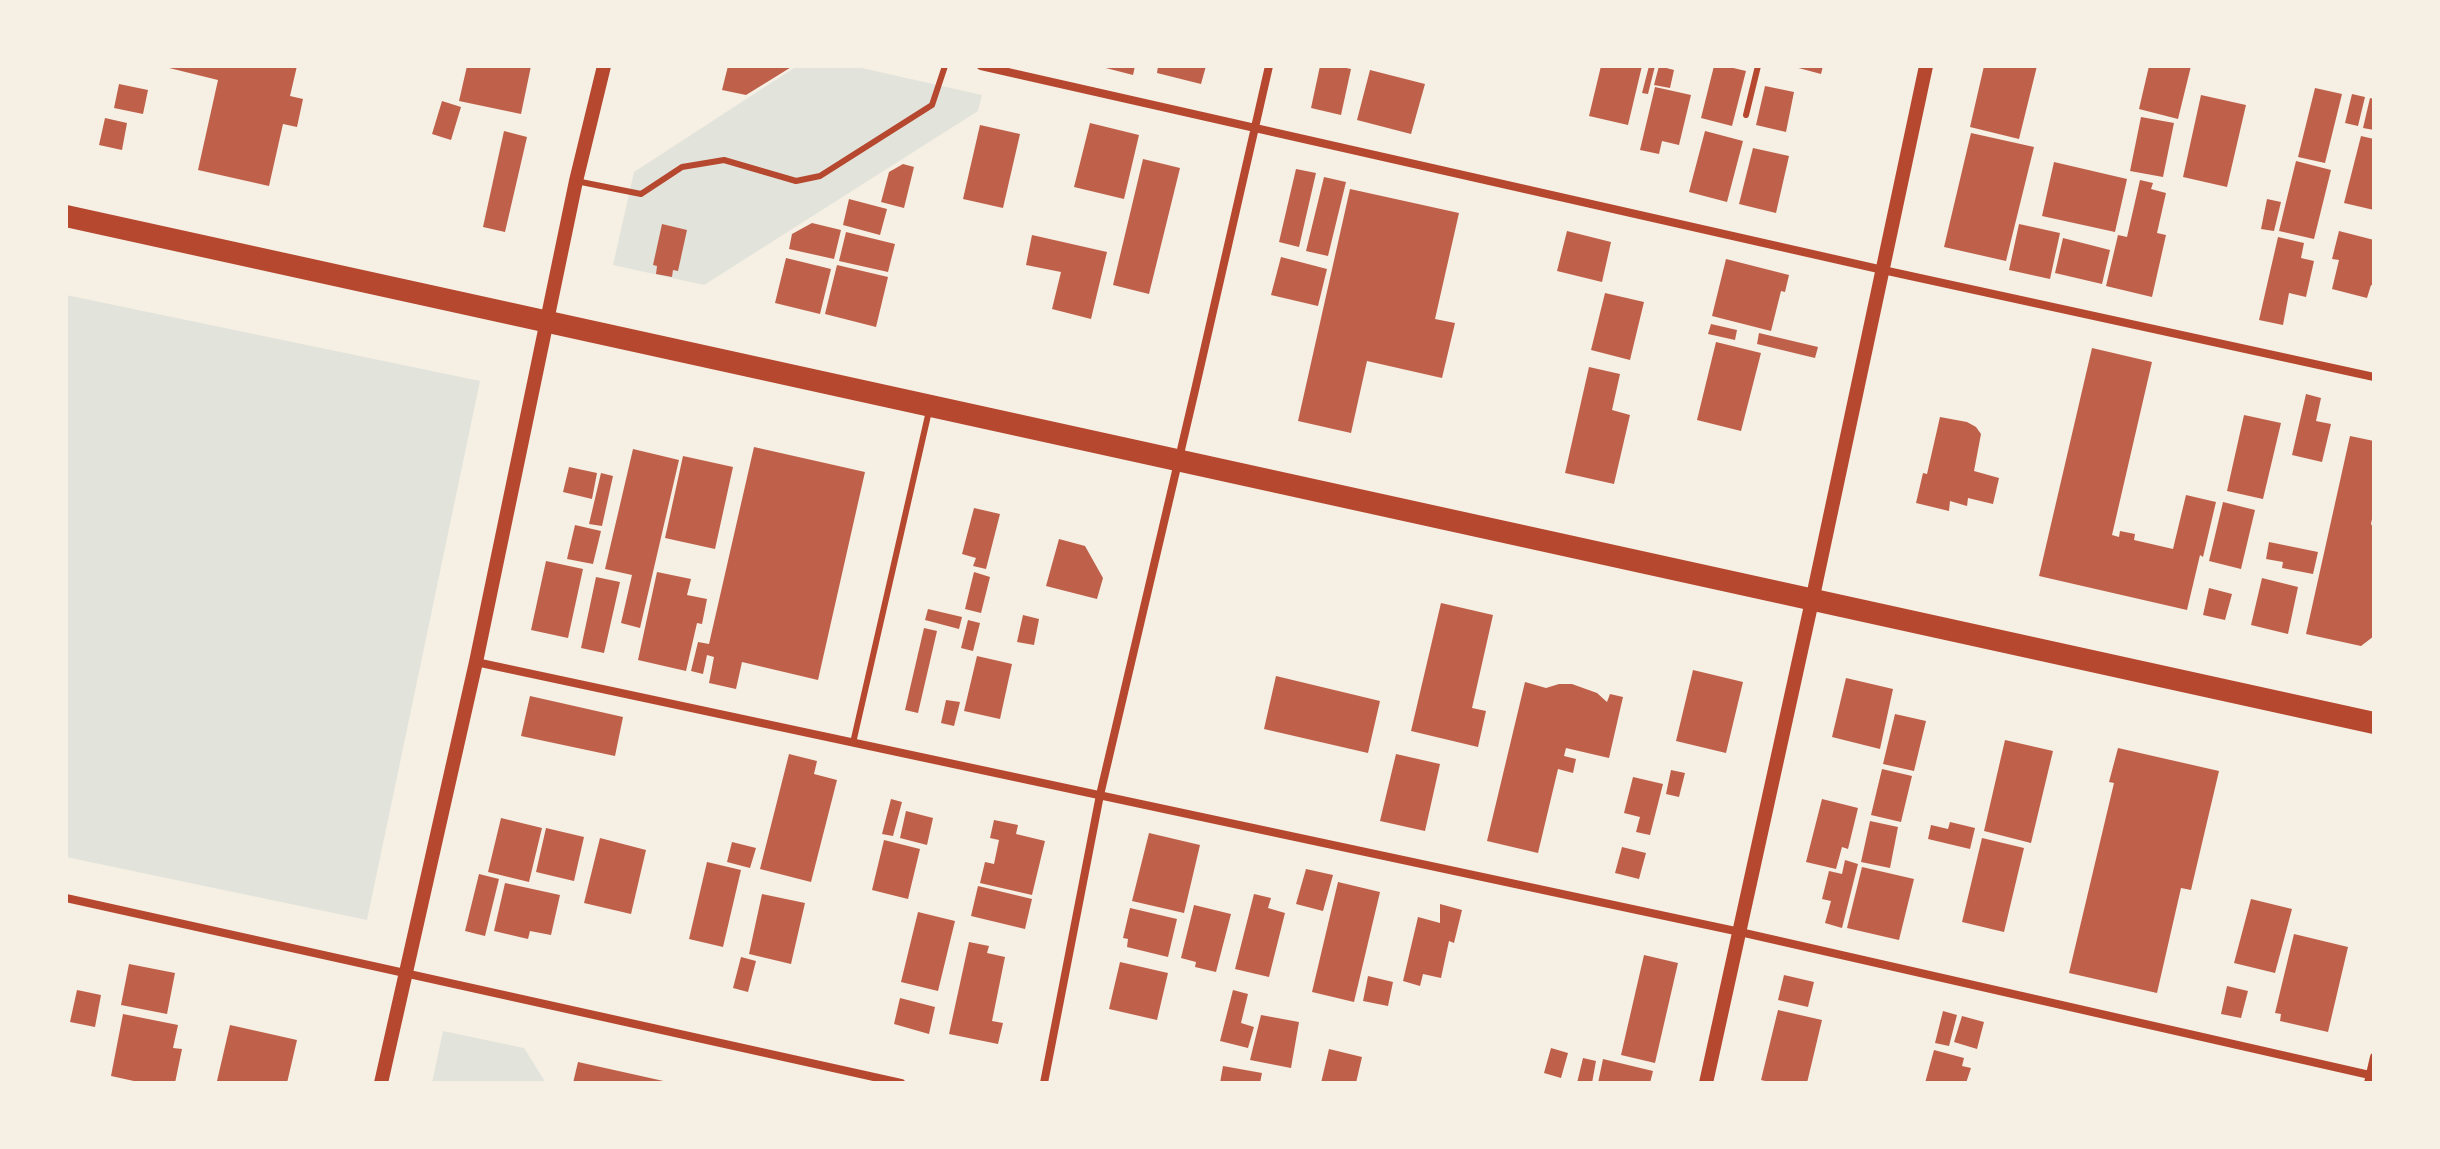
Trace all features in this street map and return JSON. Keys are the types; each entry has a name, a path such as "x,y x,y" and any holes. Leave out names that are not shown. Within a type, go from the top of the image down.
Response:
{"highway":[{"path":"66,216 2374,723"}],"street":[{"path":"381,1083 476,662 576,181 604,66"},
{"path":"981,66 1883,270 2374,377"},
{"path":"1044,1083 1100,795 1269,66"},
{"path":"1706,1083 1926,66"},
{"path":"476,662 1740,932 2371,1078 2374,1057"},
{"path":"66,898 901,1083"}],"lane":[{"path":"576,181 641,194 682,167 724,160 796,181 820,176 932,105 945,66"},
{"path":"1746,115 1758,66"},
{"path":"853,743 930,406"}],"shaded area":[{"path":"797,66 853,66 982,95 978,111 704,285 613,265 634,172"},
{"path":"66,295 480,381 367,920 66,857"},
{"path":"443,1031 524,1048 546,1083 432,1083"}],"building":[{"path":"161,66 297,66 290,96 303,99 297,127 283,124 269,186 198,170 218,80"},
{"path":"467,66 531,66 521,114 459,101"},
{"path":"728,66 793,66 746,95 722,90"},
{"path":"1098,66 1135,66 1133,75"},
{"path":"1158,66 1206,66 1201,84 1157,73"},
{"path":"1320,66 1351,69 1341,115 1311,108"},
{"path":"1601,66 1642,66 1628,125 1589,116"},
{"path":"1649,66 1655,66 1648,94 1642,93"},
{"path":"1659,66 1674,70 1670,88 1654,85"},
{"path":"1714,66 1746,71 1732,126 1701,118"},
{"path":"1791,66 1823,66 1821,74"},
{"path":"1984,66 2037,66 2019,139 1970,127"},
{"path":"2149,66 2191,66 2178,119 2139,109"},
{"path":"1370,70 1425,84 1411,134 1357,120"},
{"path":"119,84 148,90 143,114 114,108"},
{"path":"1765,86 1794,92 1786,132 1756,125"},
{"path":"1655,87 1691,95 1679,145 1662,141 1659,154 1640,150"},
{"path":"2315,88 2342,94 2325,163 2298,157"},
{"path":"2352,94 2365,97 2358,126 2345,123"},
{"path":"2201,95 2246,105 2227,187 2183,177"},
{"path":"2370,98 2374,99 2374,130 2363,128"},
{"path":"442,101 461,107 451,140 432,134"},
{"path":"2141,117 2174,123 2163,177 2130,171"},
{"path":"105,118 127,123 122,150 99,145"},
{"path":"1090,123 1139,135 1124,199 1074,187"},
{"path":"980,125 1020,134 1003,208 963,199"},
{"path":"504,131 527,137 505,232 483,227"},
{"path":"1705,131 1743,141 1727,202 1689,192"},
{"path":"1971,133 2034,147 2006,261 1944,247"},
{"path":"2361,136 2374,139 2374,210 2344,203"},
{"path":"1753,148 1789,156 1776,213 1739,204"},
{"path":"1143,159 1180,168 1149,294 1113,285"},
{"path":"2296,161 2331,170 2314,239 2279,231"},
{"path":"2054,162 2127,179 2115,232 2042,216"},
{"path":"903,164 914,167 904,208 881,202 889,172"},
{"path":"1296,169 1316,173 1299,247 1279,242"},
{"path":"1324,177 1346,182 1328,256 1306,251"},
{"path":"2140,180 2153,183 2151,189 2166,193 2157,233 2166,235 2152,297 2106,286 2118,235 2127,237"},
{"path":"1350,189 1459,213 1435,319 1455,323 1442,378 1367,361 1351,433 1298,421"},
{"path":"849,199 887,209 880,235 843,225"},
{"path":"2267,199 2281,202 2274,231 2261,229"},
{"path":"812,223 841,230 834,259 789,249 792,234"},
{"path":"662,224 687,230 678,271 673,270 672,277 656,274 657,266 653,265"},
{"path":"2019,224 2060,233 2050,279 2009,270"},
{"path":"1567,231 1611,242 1602,282 1557,271"},
{"path":"2339,231 2374,240 2374,286 2371,285 2367,298 2332,289 2339,260 2332,259"},
{"path":"846,232 895,244 888,272 839,261"},
{"path":"1032,235 1107,252 1091,319 1052,309 1061,272 1026,265"},
{"path":"2278,237 2304,243 2301,258 2314,261 2306,297 2289,293 2283,325 2259,320"},
{"path":"2063,238 2110,250 2102,284 2055,273"},
{"path":"1281,257 1327,269 1318,306 1271,295"},
{"path":"786,258 831,269 820,314 775,303"},
{"path":"1726,259 1789,275 1785,292 1781,291 1771,331 1712,316"},
{"path":"837,265 888,277 876,327 825,314"},
{"path":"1605,293 1644,302 1630,360 1591,350"},
{"path":"1711,324 1737,330 1735,340 1708,334"},
{"path":"1759,333 1818,347 1815,358 1757,344"},
{"path":"1716,342 1761,353 1741,431 1697,420"},
{"path":"2092,348 2152,362 2112,535 2119,537 2120,531 2135,534 2134,540 2173,549 2186,495 2216,502 2187,610 2039,576"},
{"path":"1589,367 1620,374 1612,410 1630,415 1614,484 1565,473"},
{"path":"2306,394 2321,398 2316,421 2331,424 2322,462 2292,455"},
{"path":"2244,415 2281,423 2263,499 2227,491"},
{"path":"1940,417 1967,422 1981,434 1974,471 1999,478 1993,504 1968,498 1967,506 1950,501 1949,511 1916,503 1923,473 1927,474"},
{"path":"2350,436 2374,441 2374,509 2371,524 2374,529 2374,636 2361,646 2306,634"},
{"path":"754,447 865,472 818,680 742,662 736,689 709,683 714,657 707,655 703,674 691,671 698,642 709,644"},
{"path":"633,449 679,460 640,628 621,623 632,575 605,569"},
{"path":"683,456 733,467 715,549 665,538"},
{"path":"569,467 597,473 592,499 563,492"},
{"path":"601,473 613,476 602,526 589,524"},
{"path":"2223,502 2255,510 2241,569 2209,561"},
{"path":"974,508 1000,514 986,569 973,566 976,558 962,554"},
{"path":"575,525 601,531 593,564 567,559"},
{"path":"1059,539 1085,546 1103,578 1097,599 1046,586"},
{"path":"2269,542 2318,552 2313,574 2282,568 2283,562 2266,559"},
{"path":"546,561 583,569 568,638 531,630"},
{"path":"657,572 691,579 687,595 707,599 702,624 697,623 686,671 638,660"},
{"path":"974,572 990,577 981,613 965,609"},
{"path":"596,577 620,582 604,653 581,648"},
{"path":"2262,578 2298,587 2288,634 2251,625"},
{"path":"2209,588 2232,594 2225,620 2203,615"},
{"path":"1441,603 1493,615 1472,708 1486,711 1478,747 1411,731"},
{"path":"928,609 962,617 959,629 925,620"},
{"path":"1023,615 1039,619 1034,645 1017,642"},
{"path":"968,620 980,623 973,651 961,648"},
{"path":"924,628 937,631 918,713 905,710"},
{"path":"977,656 1012,664 1000,719 964,711"},
{"path":"1693,670 1743,682 1726,753 1676,741"},
{"path":"1276,676 1380,701 1368,753 1264,729"},
{"path":"1846,678 1893,689 1880,749 1832,737"},
{"path":"1525,682 1546,688 1572,684 1597,693 1607,702 1610,694 1623,697 1609,758 1566,748 1564,756 1576,759 1573,773 1558,769 1538,853 1487,841"},
{"path":"530,696 623,717 615,756 521,736"},
{"path":"946,700 960,702 954,726 941,723"},
{"path":"1895,714 1926,721 1914,771 1883,764"},
{"path":"2005,740 2053,751 2031,843 1984,831"},
{"path":"2118,748 2219,771 2191,890 2181,888 2157,993 2069,973 2114,783 2109,782"},
{"path":"789,754 817,761 814,774 837,780 811,882 760,869"},
{"path":"1396,754 1440,764 1425,831 1380,821"},
{"path":"1882,769 1912,776 1901,822 1871,815"},
{"path":"1671,770 1685,773 1679,797 1666,794"},
{"path":"1633,777 1663,784 1650,835 1636,832 1640,817 1624,813"},
{"path":"891,799 902,802 893,836 882,834"},
{"path":"1822,799 1858,808 1848,849 1842,847 1836,869 1806,862"},
{"path":"906,811 933,818 927,845 900,838"},
{"path":"501,818 542,828 529,882 488,872"},
{"path":"994,820 1018,825 1016,834 1045,841 1032,895 980,883 985,862 994,864 999,840 990,838"},
{"path":"1870,821 1898,827 1890,868 1861,862"},
{"path":"1950,822 1975,828 1970,849 1928,839 1931,825 1948,829"},
{"path":"546,828 584,837 574,881 536,872"},
{"path":"1149,833 1200,845 1184,913 1132,901"},
{"path":"600,838 646,850 631,914 584,903"},
{"path":"1982,838 2024,848 2004,932 1962,922"},
{"path":"884,840 920,849 908,899 872,890"},
{"path":"732,842 756,848 750,868 727,862"},
{"path":"1622,847 1646,853 1639,879 1615,873"},
{"path":"1845,860 1858,864 1842,928 1825,923 1831,901 1822,899 1829,871 1842,874"},
{"path":"707,862 741,870 723,947 689,939"},
{"path":"1862,867 1914,879 1899,940 1847,928"},
{"path":"1306,869 1333,875 1323,911 1296,904"},
{"path":"479,874 499,879 485,936 465,931"},
{"path":"1338,882 1380,892 1354,1002 1312,992"},
{"path":"505,883 560,895 551,935 530,931 528,939 494,931"},
{"path":"978,886 1032,899 1025,929 971,916"},
{"path":"762,894 805,903 791,964 749,954"},
{"path":"1254,894 1271,898 1268,908 1285,913 1269,977 1235,969"},
{"path":"2251,899 2292,909 2275,973 2234,963"},
{"path":"1440,904 1462,910 1454,943 1449,941 1441,978 1423,974 1420,986 1403,981 1418,917 1440,923"},
{"path":"1194,905 1231,914 1216,972 1195,967 1196,962 1181,958"},
{"path":"1130,908 1177,919 1168,957 1127,947 1128,939 1123,938"},
{"path":"918,912 955,921 938,991 901,982"},
{"path":"2294,934 2348,947 2328,1032 2280,1021 2281,1014 2275,1013"},
{"path":"969,942 989,946 987,953 1005,957 992,1021 1003,1023 998,1044 949,1034"},
{"path":"1644,955 1678,963 1655,1063 1621,1055"},
{"path":"741,957 756,961 748,992 733,988"},
{"path":"1120,962 1168,973 1157,1020 1109,1009"},
{"path":"129,964 175,973 167,1014 121,1005"},
{"path":"1784,975 1814,982 1808,1007 1778,1000"},
{"path":"1368,976 1393,982 1388,1006 1363,1001"},
{"path":"2227,986 2248,991 2241,1018 2221,1014"},
{"path":"77,990 101,995 95,1027 70,1022"},
{"path":"1233,990 1248,994 1241,1023 1254,1027 1248,1048 1220,1041"},
{"path":"900,998 935,1007 929,1034 894,1024"},
{"path":"1778,1010 1822,1020 1807,1083 1761,1080"},
{"path":"1943,1011 1957,1015 1949,1046 1935,1043"},
{"path":"123,1014 178,1025 173,1048 182,1049 175,1083 143,1083 111,1076"},
{"path":"1261,1015 1299,1022 1291,1068 1250,1060"},
{"path":"1962,1016 1984,1022 1977,1049 1954,1042"},
{"path":"230,1025 297,1040 287,1083 217,1081"},
{"path":"1551,1048 1568,1053 1561,1078 1544,1073"},
{"path":"1329,1049 1362,1057 1356,1083 1321,1083"},
{"path":"1934,1050 1964,1058 1962,1066 1971,1068 1966,1083 1925,1083"},
{"path":"1583,1058 1596,1061 1592,1083 1577,1083"},
{"path":"1603,1059 1653,1071 1650,1083 1598,1083"},
{"path":"578,1062 668,1082 668,1083 573,1083"},
{"path":"1223,1066 1262,1073 1260,1083 1220,1083"}]}
